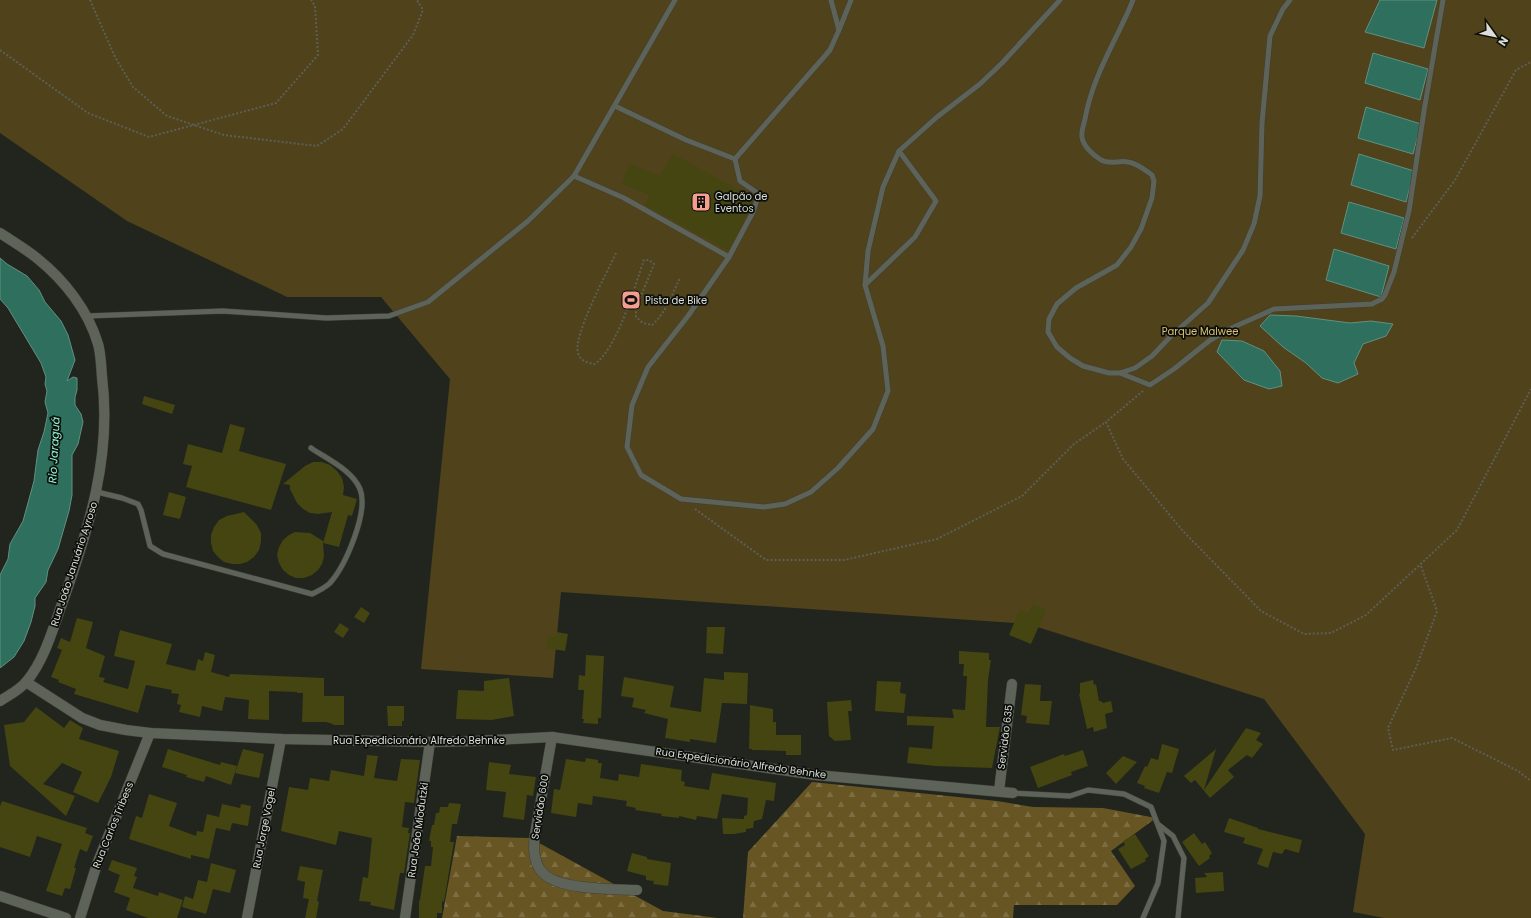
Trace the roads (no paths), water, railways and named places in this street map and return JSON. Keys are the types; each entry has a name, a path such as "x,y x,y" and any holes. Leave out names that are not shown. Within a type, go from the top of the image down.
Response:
{"street":[{"name":"Rua João Januário Ayroso","path":"0,233 37,258 53,272 77,301 87,316 99,344 105,396 104,437 97,492 87,530 53,630 41,658 26,682 13,693 0,701"},
{"name":"Rua Expedicionário Alfredo Behnke","path":"26,682 82,718 100,725 150,733 282,739 430,742 475,742 552,737 816,774 1013,793"},
{"name":"Servidão 635","path":"999,791 1012,684"},
{"name":"Rua Carlos Tribess","path":"80,918 97,864 150,733"},
{"name":"Servidão 600","path":"552,737 533,850 537,864 545,875 560,883 582,887 637,890"},
{"name":"Rua Jorge Vogel","path":"247,918 282,739"},
{"name":"Rua João Miodutzki","path":"406,918 430,742"},
{"path":"0,896 66,918"}],"lane":[{"path":"87,316 223,311 326,318 389,316 428,302 528,221 574,176 675,0"},
{"path":"831,0 839,30"},
{"path":"734,159 830,50 851,0"},
{"path":"734,159 740,181 759,194 753,212 730,257 688,316 648,367 632,405 628,447 641,475 681,499 764,507 785,504 811,492 838,468 873,429 888,391 883,346 865,284 868,251 883,187 899,151 937,117 980,84 1002,63 1060,0"},
{"path":"1133,0 1097,77 1087,108 1082,137 1085,146 1101,160 1110,163 1128,162 1137,165 1152,174 1154,181 1152,198 1141,229 1131,247 1117,265 1076,288 1057,304 1049,319 1048,332 1057,346 1070,358 1084,366 1109,374 1120,373 1135,368 1152,356 1171,336 1208,303 1243,250 1254,224 1260,196 1262,123 1270,36 1283,9 1290,0"},
{"path":"1120,373 1150,385 1174,369 1209,341 1227,330 1274,309 1372,304 1382,299 1394,272 1409,211 1443,0"},
{"path":"615,106 686,140 734,159"},
{"path":"865,284 916,237 936,201 899,151"},
{"path":"574,176 624,198 730,257"},
{"path":"97,492 122,498 138,504 141,510 150,546 163,554 312,594 322,590 330,583 349,551 358,524 362,499 360,488 353,477 311,448"},
{"path":"1013,793 1070,796 1088,790 1124,794 1151,807 1164,841 1158,883 1143,918"},
{"path":"1158,824 1172,836 1184,858 1178,918"}],"water":[{"path":"1380,0 1437,0 1424,48 1365,32"},
{"path":"1373,53 1428,69 1420,100 1365,83"},
{"path":"1366,107 1421,124 1413,154 1358,138"},
{"path":"1359,154 1414,171 1406,202 1351,185"},
{"path":"1349,202 1404,218 1396,249 1341,233"},
{"path":"1334,249 1389,266 1381,297 1326,280"},
{"name":"Rio Jaraguá","path":"0,258 27,276 39,290 45,302 61,321 68,335 75,360 67,381 73,377 77,378 75,405 81,414 83,422 78,444 72,455 72,495 58,549 48,570 46,582 35,598 35,606 31,622 24,641 14,657 0,668 0,575 8,559 10,544 23,521 34,481 38,450 48,413 45,402 47,391 45,384 46,377 41,363 8,308 0,299"},
{"path":"1270,315 1296,316 1350,323 1371,321 1393,324 1386,336 1363,344 1354,363 1358,374 1338,383 1322,378 1306,363 1283,347 1260,326"},
{"path":"1222,340 1242,341 1264,351 1280,371 1282,386 1269,389 1244,380 1217,352"}],"place":[{"name":"Galpão de Eventos","path":"701,202"},
{"name":"Pista de Bike","path":"631,300"}],"park label":[{"name":"Parque Malwee","path":"1200,331"}]}
